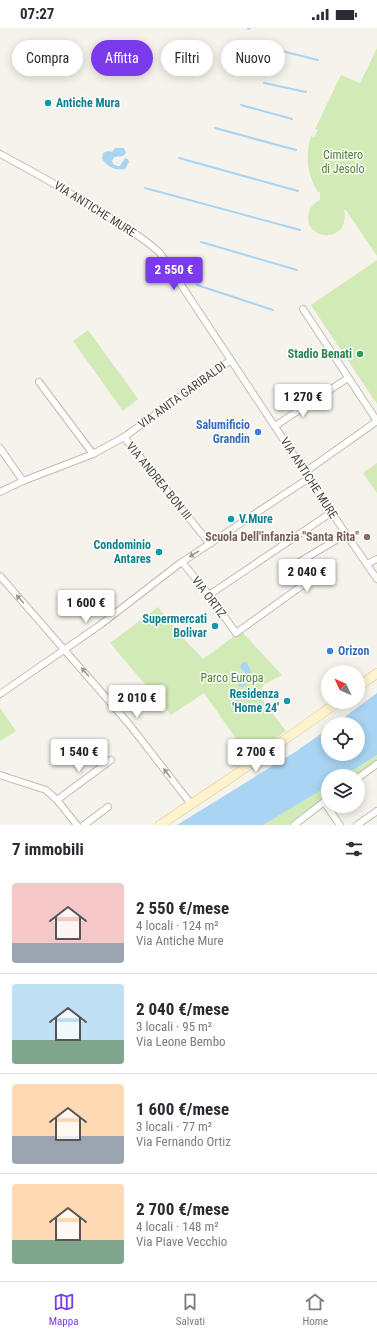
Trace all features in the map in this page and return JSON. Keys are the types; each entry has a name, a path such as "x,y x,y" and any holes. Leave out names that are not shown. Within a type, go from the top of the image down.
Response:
{"street":[{"name":"VIA ANTICHE MURE","path":"0,154 33,171 80,199 149,242 160,253 377,579"},
{"path":"0,694 100,625 181,563 307,475 377,421 303,309"},
{"name":"VIA ANITA GARIBALDI","path":"0,492 23,481 93,454 124,437 231,360"},
{"path":"275,426 348,378"},
{"path":"39,382 93,454"},
{"name":"VIA ANDREA BON III","path":"124,437 210,544"},
{"path":"0,448 23,481"},
{"path":"209,595 332,512"},
{"name":"VIA ORTIZ","path":"181,563 209,595 236,632 307,582 296,564 346,534"},
{"path":"367,564 377,559"},
{"path":"0,576 129,724 191,804"},
{"path":"365,682 377,673"},
{"path":"160,825 226,781 328,709"},
{"path":"57,800 111,760"},
{"path":"365,773 377,764"},
{"path":"0,775 46,790 57,800 77,825"},
{"path":"294,825 321,804"},
{"path":"84,825 108,806"},
{"path":"357,825 377,811"},
{"path":"333,813 340,825"}],"green space":[{"name":"Cimitero di Jesolo","path":"377,48 377,256 346,210 344,210 344,222 340,229 334,234 326,235 318,233 312,229 308,222 309,213 313,205 320,200 320,192 318,192 314,185 309,172 308,150 311,136 314,137 318,130 315,129 341,75 360,83"},
{"name":"Stadio Benati","path":"377,260 377,404 311,305"},
{"path":"88,330 138,399 123,411 73,341"},
{"path":"377,463 377,493 363,473"},
{"name":"Parco Europa","path":"158,607 191,647 203,659 241,631 282,675 263,685 261,698 286,731 249,757 204,693 171,715 110,643"},
{"path":"0,708 16,731 0,741"},
{"path":"377,755 377,760 364,769 355,769"},
{"path":"321,790 321,800 288,825 265,825"}],"water":[{"path":"115,148 124,148 126,153 123,156 114,157 112,161 113,164 120,166 125,158 128,159 129,162 125,169 112,168 102,159 103,153 108,151 112,152"},
{"path":"243,662 246,662 248,665 251,676 249,682 243,687 239,686 238,683 239,679 245,677 245,672 240,666"},
{"path":"377,693 377,755 355,769 321,769 321,790 263,825 177,825 295,752 321,734 321,761 365,761 365,717 344,717 355,709 365,709 365,702"}],"waterway":[{"path":"285,52 318,60"},
{"path":"264,83 306,92"},
{"path":"241,105 292,119"},
{"path":"215,128 296,150"},
{"path":"179,158 298,191"},
{"path":"145,188 300,230"},
{"path":"201,242 297,270"},
{"path":"197,285 273,310"}],"place":[{"name":"Antiche Mura","path":"48,103"},
{"name":"Stadio Benati","path":"360,354"},
{"name":"Salumificio Grandin","path":"258,432"},
{"name":"V.Mure","path":"231,519"},
{"name":"Scuola Dell'infanzia \"Santa Rita\"","path":"367,537"},
{"name":"Condominio Antares","path":"159,552"},
{"name":"Supermercati Bolivar","path":"215,626"},
{"name":"Orizon","path":"330,651"},
{"name":"Residenza 'Home 24'","path":"287,701"}]}
